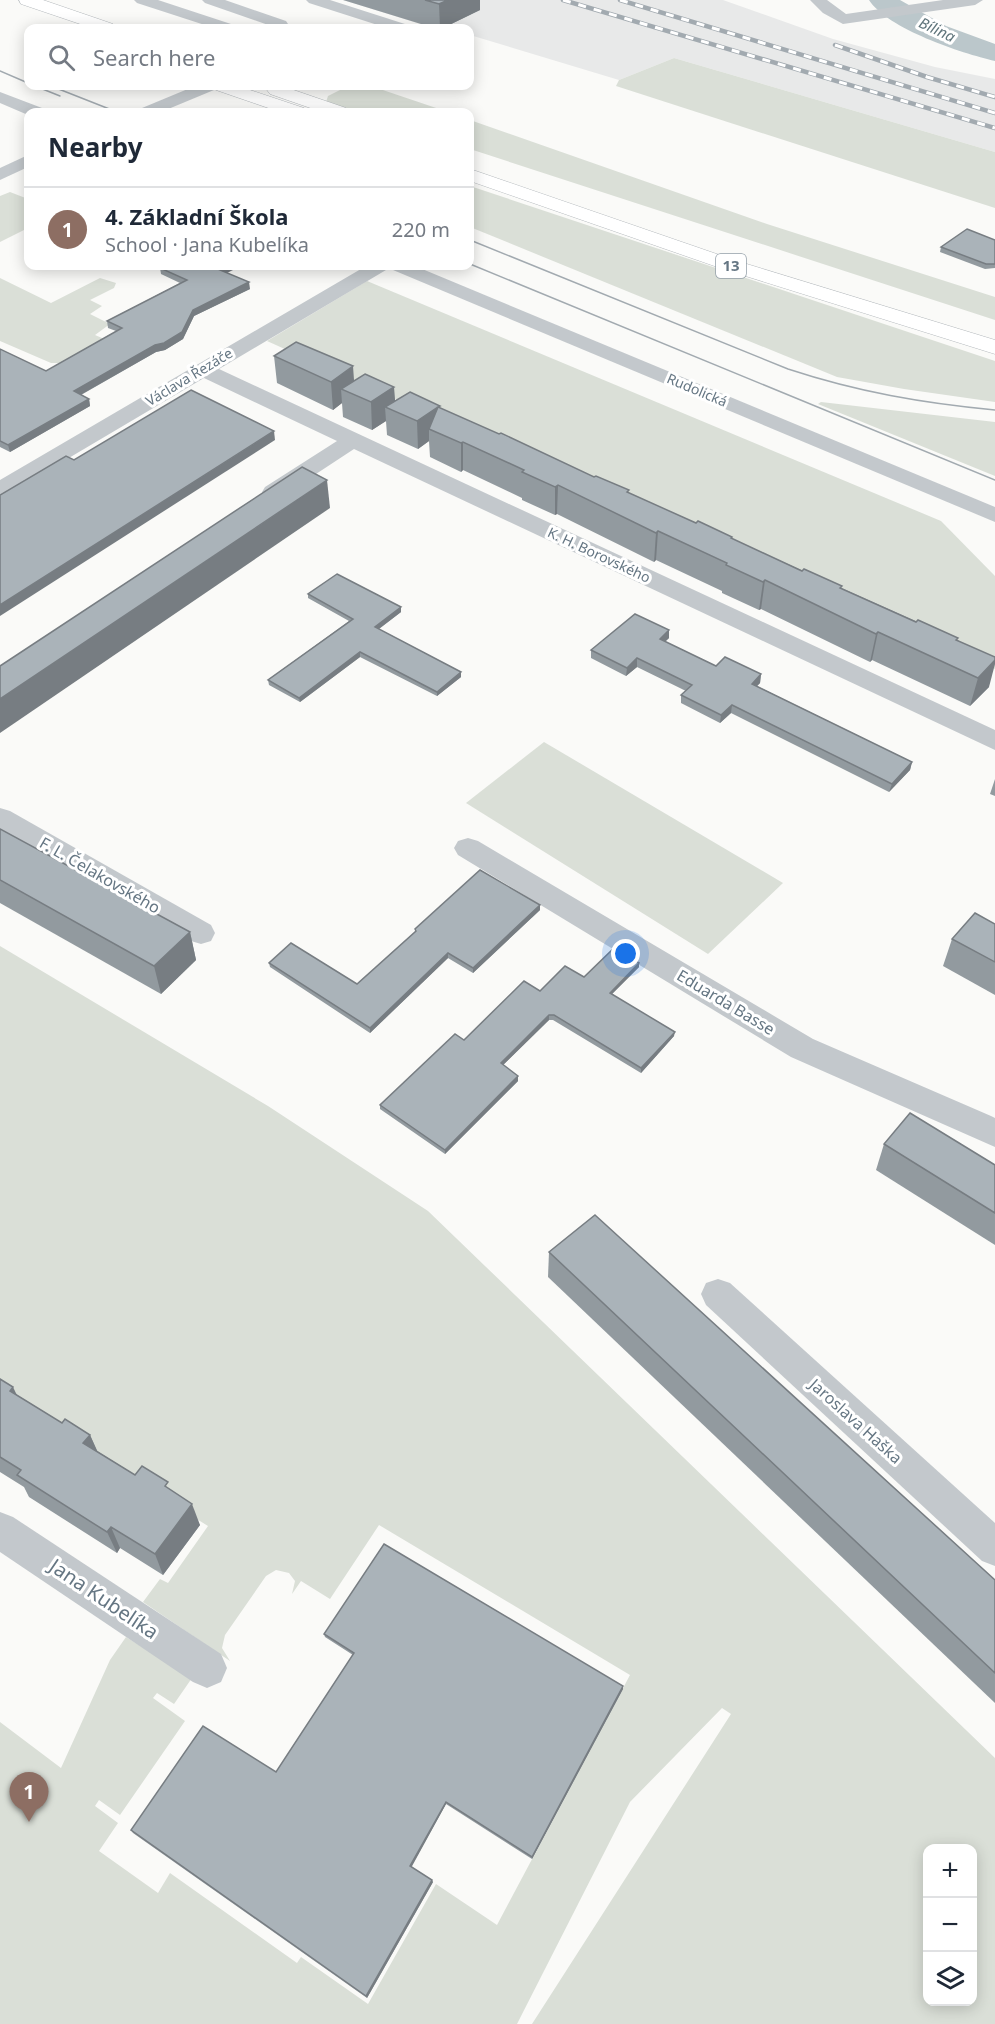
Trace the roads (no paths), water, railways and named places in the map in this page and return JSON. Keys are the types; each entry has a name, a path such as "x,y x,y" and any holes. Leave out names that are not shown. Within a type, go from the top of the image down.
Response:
{"highway":[{"path":"27,0 96,24"},
{"path":"11,9 53,24"},
{"path":"234,90 285,108"},
{"path":"276,90 327,108"},
{"name":"13","path":"474,160 736,250 995,331"},
{"name":"13","path":"474,176 730,265 995,347"}],"street":[{"path":"142,0 216,24"},
{"path":"210,0 280,24"},
{"path":"314,0 389,24"},
{"path":"818,0 828,10 843,19 975,0"},
{"path":"301,10 326,19"},
{"path":"158,108 199,90"},
{"path":"0,97 26,108"},
{"path":"0,175 24,162"},
{"path":"0,188 24,177"},
{"name":"Václava Řezáče","path":"0,489 372,270"},
{"name":"Rudolická","path":"410,270 995,515"},
{"name":"K. H. Borovského","path":"202,369 995,741"},
{"path":"258,502 353,440"},
{"name":"F. L. Čelakovského","path":"0,818 201,933"},
{"name":"Eduarda Basse","path":"468,848 802,1048 980,1125 995,1134"},
{"name":"Jaroslava Haška","path":"718,1294 995,1548"},
{"name":"Jana Kubelíka","path":"0,1530 207,1668"}],"waterway":[{"name":"Bílina","path":"882,0 908,18 936,32 995,53"}],"tram line":[{"path":"0,71 24,81"},
{"path":"45,90 60,96"},
{"path":"61,90 107,108"},
{"path":"474,242 788,369 890,396 995,410"},
{"path":"474,266 995,480"}],"railway":[{"path":"563,0 995,128"},
{"path":"620,0 995,113"},
{"path":"835,45 927,77 995,97"}],"place":[{"name":"4. Základní Škola","path":"29,1822"}]}
